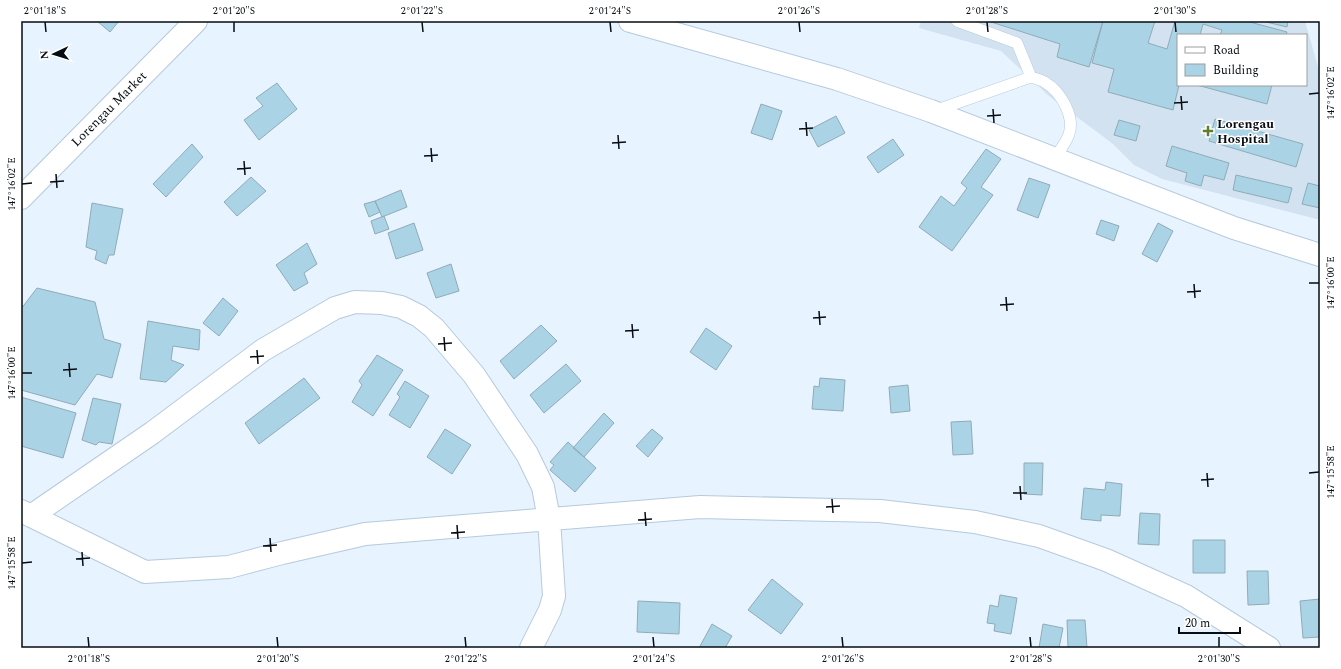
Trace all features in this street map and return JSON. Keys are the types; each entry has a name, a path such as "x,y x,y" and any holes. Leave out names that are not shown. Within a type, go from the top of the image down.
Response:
{"street":[{"name":"Lorengau Market","path":"21,198 196,21"},
{"path":"630,21 837,79 931,112 1234,228 1320,254"},
{"path":"26,514 152,433 263,350 335,308 355,302 382,303 401,307 419,316 434,328 474,375 527,454 543,487 549,519 554,596 550,610 531,648"},
{"path":"26,514 145,572 230,567 282,553 365,534 700,507 880,511 975,522 1039,536 1106,560 1186,596 1269,648"}],"lane":[{"path":"957,21 1017,43 1031,77"},
{"path":"931,112 1031,77 1046,82 1055,90 1068,114 1070,124 1069,134 1055,159"}],"shaded area":[{"name":"Lorengau Hospital","path":"921,21 1305,21 1320,74 1320,220 1162,179 1134,165 1113,144 1049,96 1001,51 919,28"}],"building":[{"path":"97,21 119,21 110,32"},
{"path":"988,21 1103,21 1089,67 1057,57 1060,44"},
{"path":"1103,21 1155,21 1148,43 1167,49 1175,21 1246,21 1287,32 1286,34 1220,34 1222,30 1203,24 1200,34 1177,34 1177,86 1179,86 1173,110 1108,92 1114,69 1092,63"},
{"path":"1262,21 1288,21 1287,27"},
{"path":"277,83 297,109 259,140 244,120 263,106 256,98"},
{"path":"1201,86 1272,86 1267,104"},
{"path":"761,104 782,111 772,140 751,133"},
{"path":"836,116 845,133 818,147 809,130"},
{"path":"1215,119 1303,144 1296,167 1209,141"},
{"path":"1119,120 1140,126 1136,141 1114,135"},
{"path":"893,139 904,155 878,173 867,157"},
{"path":"192,144 203,157 166,197 153,184"},
{"path":"1172,146 1229,163 1224,180 1204,175 1201,186 1185,181 1187,173 1166,166"},
{"path":"986,149 1001,159 981,187 993,195 952,251 919,227 941,196 954,206 967,188 961,183"},
{"path":"1236,175 1292,188 1288,203 1233,190"},
{"path":"251,177 266,191 237,216 224,202"},
{"path":"1029,178 1050,185 1038,218 1017,210"},
{"path":"1308,183 1320,186 1320,208 1302,204"},
{"path":"401,190 407,207 382,217 375,201"},
{"path":"375,201 380,212 369,217 364,204"},
{"path":"92,203 123,209 114,255 109,255 106,264 95,259 97,251 86,247"},
{"path":"384,216 389,229 375,234 371,221"},
{"path":"1101,220 1119,226 1114,241 1096,234"},
{"path":"414,223 423,250 396,259 388,233"},
{"path":"1158,223 1173,231 1157,262 1142,254"},
{"path":"307,243 317,264 304,273 308,283 294,291 276,265"},
{"path":"451,264 459,291 436,298 427,273"},
{"path":"37,288 95,302 104,339 121,344 112,378 97,374 75,405 21,390 21,309"},
{"path":"223,298 238,311 219,336 203,323"},
{"path":"148,321 200,330 199,350 173,346 171,360 184,365 166,382 140,379"},
{"path":"541,325 557,341 514,379 500,361"},
{"path":"706,328 732,346 716,370 690,352"},
{"path":"377,355 403,370 373,416 352,402 362,385 359,381"},
{"path":"566,364 581,381 544,413 530,395"},
{"path":"304,378 320,398 259,444 245,423"},
{"path":"820,378 845,380 843,411 812,409 814,386 819,387"},
{"path":"405,381 429,396 410,428 389,415 400,397 397,394"},
{"path":"908,385 910,411 891,413 889,387"},
{"path":"21,397 76,413 63,458 21,446"},
{"path":"93,398 121,404 112,444 99,442 96,445 82,440"},
{"path":"604,413 614,423 584,457 573,448"},
{"path":"971,421 973,454 953,455 951,422"},
{"path":"445,429 471,445 452,474 427,457"},
{"path":"652,429 663,438 648,457 636,446"},
{"path":"568,442 596,468 575,492 550,470 554,465 550,462"},
{"path":"1024,463 1043,463 1042,495 1024,494"},
{"path":"1106,482 1122,484 1120,516 1101,515 1101,521 1081,519 1084,488 1105,490"},
{"path":"1140,513 1160,514 1159,545 1138,544"},
{"path":"1193,540 1225,540 1225,573 1193,573"},
{"path":"1247,571 1268,571 1269,604 1248,605"},
{"path":"772,579 803,604 781,634 748,610"},
{"path":"1000,595 1017,598 1011,634 994,631 995,624 987,623 990,605 998,607"},
{"path":"1320,599 1320,637 1303,638 1300,601"},
{"path":"638,601 680,603 679,634 637,632"},
{"path":"1067,620 1085,620 1087,648 1068,648"},
{"path":"712,624 732,636 725,648 699,648"},
{"path":"1043,624 1063,628 1059,648 1039,648"}],"place":[{"name":"Lorengau Hospital","path":"1208,131"}]}
